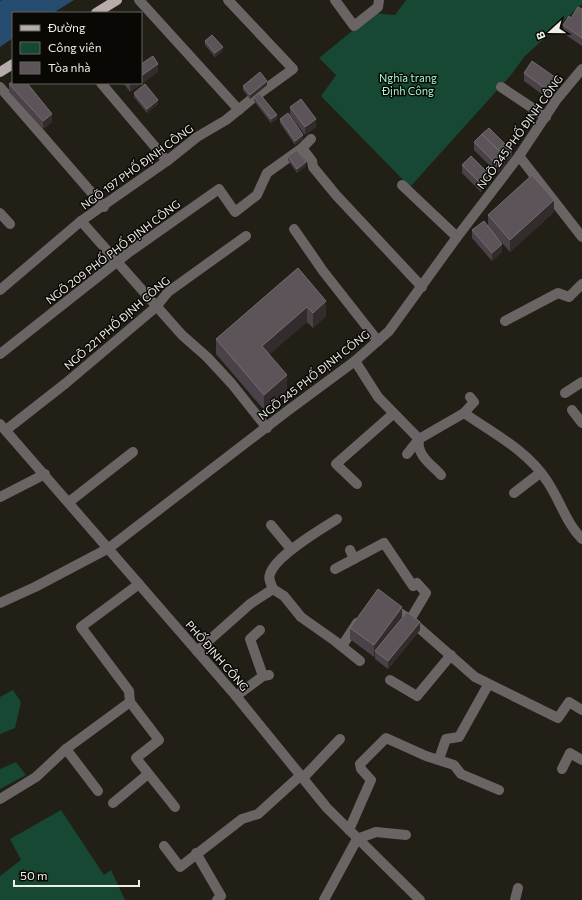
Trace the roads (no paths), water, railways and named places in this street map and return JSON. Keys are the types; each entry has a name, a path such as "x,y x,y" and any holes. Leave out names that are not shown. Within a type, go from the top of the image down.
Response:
{"main road":[{"path":"98,12 117,0"},
{"path":"0,72 12,65"}],"street":[{"path":"139,0 239,110"},
{"name":"NGÕ 197 PHỐ ĐỊNH CÔNG","path":"0,290 81,221 104,207 198,137 226,120 293,69 228,0"},
{"path":"335,0 354,26 378,7 379,0"},
{"name":"NGÕ 245 PHỐ ĐỊNH CÔNG","path":"0,603 35,587 109,548 355,361 389,331 457,237 519,156 557,99 582,70"},
{"path":"103,84 167,161"},
{"path":"0,87 104,207"},
{"path":"501,87 546,117"},
{"path":"311,139 302,148 312,161 313,167 422,287"},
{"name":"NGÕ 209 PHỐ PHỐ ĐỊNH CÔNG","path":"0,354 117,262 219,189 235,212 257,195 267,173 302,148"},
{"path":"519,156 582,237"},
{"path":"402,186 457,237"},
{"path":"0,213 10,224"},
{"path":"81,221 156,307 232,384 267,428"},
{"path":"294,229 323,271 378,341"},
{"name":"NGÕ 221 PHỐ ĐỊNH CÔNG","path":"3,427 66,383 156,307 168,292 246,236"},
{"path":"505,321 558,293 569,296 582,284"},
{"path":"355,361 378,397 419,439"},
{"path":"565,393 582,382"},
{"path":"407,454 419,439 464,413 474,402 470,397"},
{"path":"572,410 582,423"},
{"path":"464,413 526,456 547,480 573,530 582,539"},
{"path":"357,484 336,464 393,414"},
{"name":"PHỐ ĐỊNH CÔNG","path":"3,427 236,696 327,808 420,900"},
{"path":"419,439 417,447 419,452 441,475"},
{"path":"69,502 133,452"},
{"path":"514,493 540,473"},
{"path":"0,497 45,474"},
{"path":"337,519 291,549 277,563 270,574 270,582 273,589 284,596 300,617 342,646 360,661"},
{"path":"270,525 291,549"},
{"path":"335,569 352,554 384,543 413,586 417,583 426,593 410,620"},
{"path":"139,584 81,627 129,691 130,702 159,740 136,758 176,807"},
{"path":"197,651 250,604 273,589"},
{"path":"380,600 410,620 475,677 488,685 558,718 570,702 582,710"},
{"path":"342,646 360,619"},
{"path":"236,696 266,675 250,639 260,630"},
{"path":"390,680 417,696 451,655"},
{"path":"439,759 446,739 459,737 488,685"},
{"path":"0,799 36,777 66,749 130,702"},
{"path":"349,830 371,780 361,769 360,764 386,738 426,756 454,765 461,774 499,790"},
{"path":"164,846 180,867 196,853 242,819 258,814 302,776 340,739"},
{"path":"66,749 98,791"},
{"path":"562,769 570,753 582,760"},
{"path":"113,802 148,774"},
{"path":"326,900 357,839 376,832 406,835"},
{"path":"196,853 221,896 217,900"},
{"path":"515,900 518,888"}],"water":[{"path":"74,0 55,12 12,12 12,39 0,47 0,1"}],"park label":[{"name":"Nghĩa trang Định Công","path":"408,84"}]}
